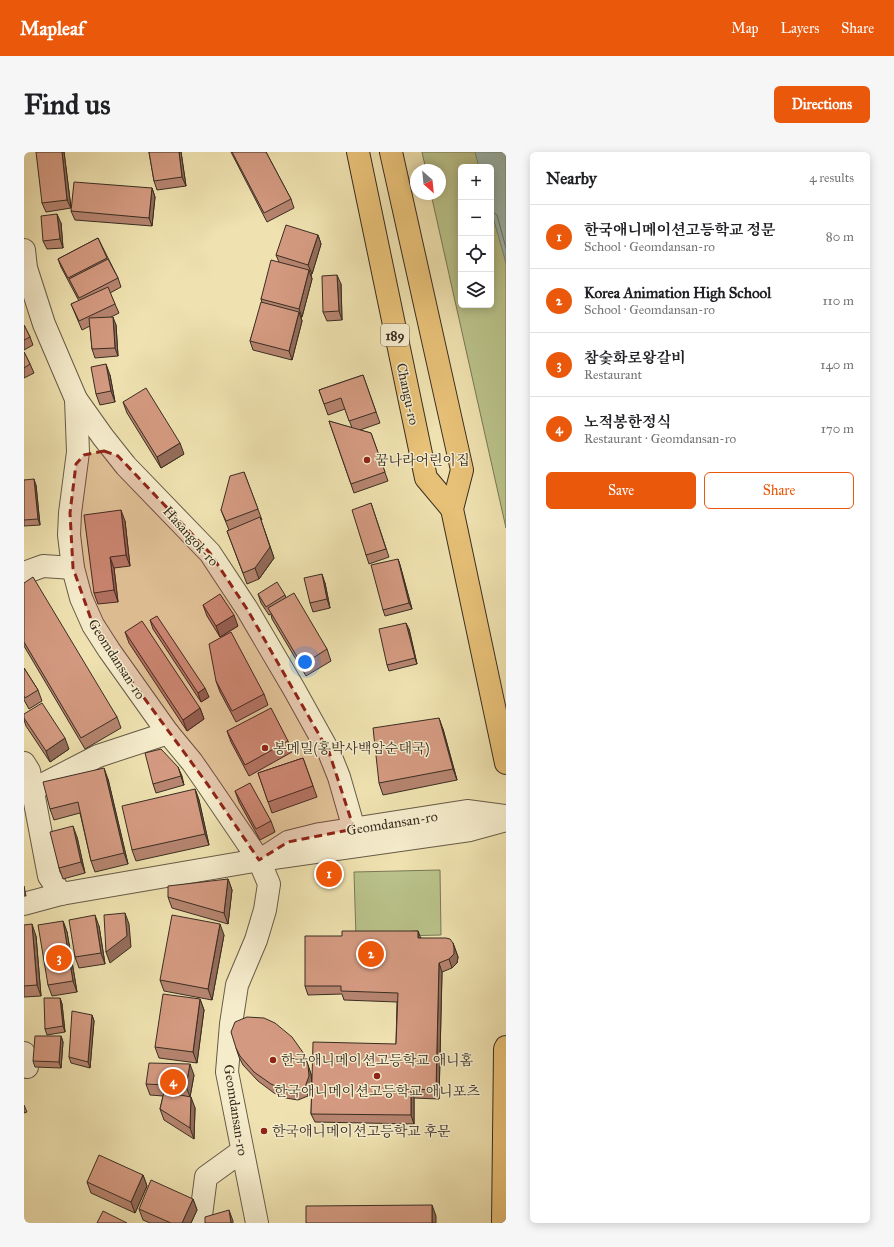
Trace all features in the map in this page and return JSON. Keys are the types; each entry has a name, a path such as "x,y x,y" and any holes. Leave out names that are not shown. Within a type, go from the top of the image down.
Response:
{"main road":[{"name":"Changu-ro","path":"391,152 462,470 452,509 506,763"},
{"name":"Changu-ro","path":"355,154 426,478 452,509"},
{"path":"502,1223 506,1047"}],"street":[{"name":"Hasangok-ro","path":"24,250 26,268 44,324 76,399 102,437 126,466 210,553 248,609 328,752 339,777 354,829"},
{"name":"Geomdansan-ro","path":"76,399 78,452 70,513 69,535 73,568 82,598 94,625 109,650 168,734 204,779 259,860 269,884 265,910 256,940 237,985 231,1024 227,1072 257,1223"},
{"path":"76,464 84,455 94,451 104,451 118,456"},
{"path":"24,573 43,566 73,568"},
{"path":"32,790 98,756 168,734"},
{"path":"24,763 29,772 49,876 61,894"},
{"name":"Geomdansan-ro","path":"259,860 288,842 320,834 467,811 506,816"},
{"name":"Geomdansan-ro","path":"259,860 470,830 506,820"},
{"path":"24,904 61,894 259,860"},
{"path":"200,1223 206,1177 242,1151"}],"highlighted area":[{"path":"104,451 118,456 210,553 247,609 329,752 354,829 288,842 259,860 208,785 109,650 93,625 73,568 70,513 76,464 84,455"}],"green space":[{"path":"422,152 506,152 506,528 432,200 446,200 446,164 425,164"},
{"path":"440,870 441,935 356,937 354,872"}],"water":[{"path":"475,152 506,152 506,263 494,221 494,164 478,164"}],"building":[{"path":"36,152 62,152 67,200 42,203"},
{"path":"149,152 179,152 182,177 154,181"},
{"path":"232,152 266,152 291,199 264,213"},
{"path":"74,182 152,188 149,218 71,211"},
{"path":"57,214 60,239 43,241 41,216"},
{"path":"286,225 318,235 308,265 276,255"},
{"path":"98,238 107,258 68,278 58,259"},
{"path":"108,259 118,278 79,298 69,279"},
{"path":"271,260 309,270 299,309 261,299"},
{"path":"337,275 339,311 323,312 322,276"},
{"path":"108,287 115,304 79,321 71,304"},
{"path":"261,302 299,312 289,351 250,341"},
{"path":"113,317 115,348 92,349 89,318"},
{"path":"24,325 30,337 24,340"},
{"path":"24,352 30,364 24,368"},
{"path":"106,364 111,391 96,394 91,367"},
{"path":"363,375 376,412 349,421 341,398 324,404 319,390"},
{"path":"146,388 180,443 157,457 123,402"},
{"path":"329,421 371,433 385,472 351,484"},
{"path":"244,472 258,509 226,521 221,510 230,476"},
{"path":"34,479 38,519 24,520 24,480"},
{"path":"371,503 386,549 366,555 352,510"},
{"path":"121,510 126,555 110,557 114,590 94,593 84,515"},
{"path":"260,517 270,547 255,568 243,573 227,531"},
{"path":"398,559 409,603 383,610 371,565"},
{"path":"322,574 327,599 310,603 304,578"},
{"path":"33,577 117,717 81,738 24,642 24,583"},
{"path":"277,582 285,595 266,607 258,594"},
{"path":"294,593 327,649 302,665 268,608"},
{"path":"220,594 234,615 216,626 203,605"},
{"path":"157,616 205,688 198,693 150,620"},
{"path":"142,621 200,708 183,720 125,632"},
{"path":"406,623 415,658 387,665 379,629"},
{"path":"231,632 264,694 232,711 216,681 209,644"},
{"path":"24,668 38,690 25,698 24,696"},
{"path":"42,703 65,738 46,751 24,718 24,714"},
{"path":"271,708 288,741 245,765 227,731"},
{"path":"439,718 453,769 379,783 373,728"},
{"path":"161,749 178,767 181,776 153,784 145,753"},
{"path":"303,758 313,786 268,802 258,773"},
{"path":"104,768 124,853 91,861 78,802 50,809 43,782"},
{"path":"250,783 271,821 256,829 235,791"},
{"path":"195,789 205,834 132,850 122,806"},
{"path":"73,826 81,862 59,868 50,832"},
{"path":"228,879 224,913 168,897 168,886"},
{"path":"125,913 127,936 106,952 104,915"},
{"path":"95,915 101,953 75,957 69,920"},
{"path":"172,915 220,924 208,989 160,980"},
{"path":"63,921 73,981 48,985 38,925"},
{"path":"32,924 37,985 24,986 24,925"},
{"path":"342,931 418,931 418,938 446,938 450,939 453,943 454,954 449,959 439,963 436,1090 411,1089 411,1115 311,1114 313,1042 396,1044 398,993 341,991 341,986 305,986 305,936 342,936"},
{"path":"163,994 200,999 193,1052 155,1047"},
{"path":"44,998 60,998 63,1026 45,1029"},
{"path":"72,1011 92,1015 88,1062 69,1057"},
{"name":"한국애니메이션고등학교 애니홈","path":"247,1017 264,1018 275,1023 292,1037 304,1054 308,1065 309,1076 305,1087 294,1091 282,1089 271,1084 254,1072 240,1056 231,1032 235,1022"},
{"path":"35,1036 61,1036 59,1062 33,1061"},
{"path":"149,1063 190,1064 186,1086 146,1084"},
{"path":"164,1092 191,1097 190,1128 160,1109"},
{"path":"99,1155 143,1175 131,1202 87,1182"},
{"path":"151,1180 193,1199 182,1223 171,1223 139,1209"},
{"path":"432,1205 432,1223 306,1223 306,1206"},
{"path":"229,1210 231,1223 205,1223 205,1217"},
{"path":"103,1211 127,1223 97,1223"}],"place":[{"name":"꿈나라어린이집","path":"367,460"},
{"name":"봉메밀(홍박사백암순대국)","path":"265,748"},
{"name":"한국애니메이션고등학교 정문","path":"329,874"},
{"name":"Korea Animation High School","path":"371,954"},
{"name":"참숯화로왕갈비","path":"59,958"},
{"name":"한국애니메이션고등학교 애니홈","path":"273,1060"},
{"name":"한국애니메이션고등학교 애니포츠","path":"377,1076"},
{"name":"노적봉한정식","path":"173,1082"},
{"name":"한국애니메이션고등학교 후문","path":"264,1131"}]}
